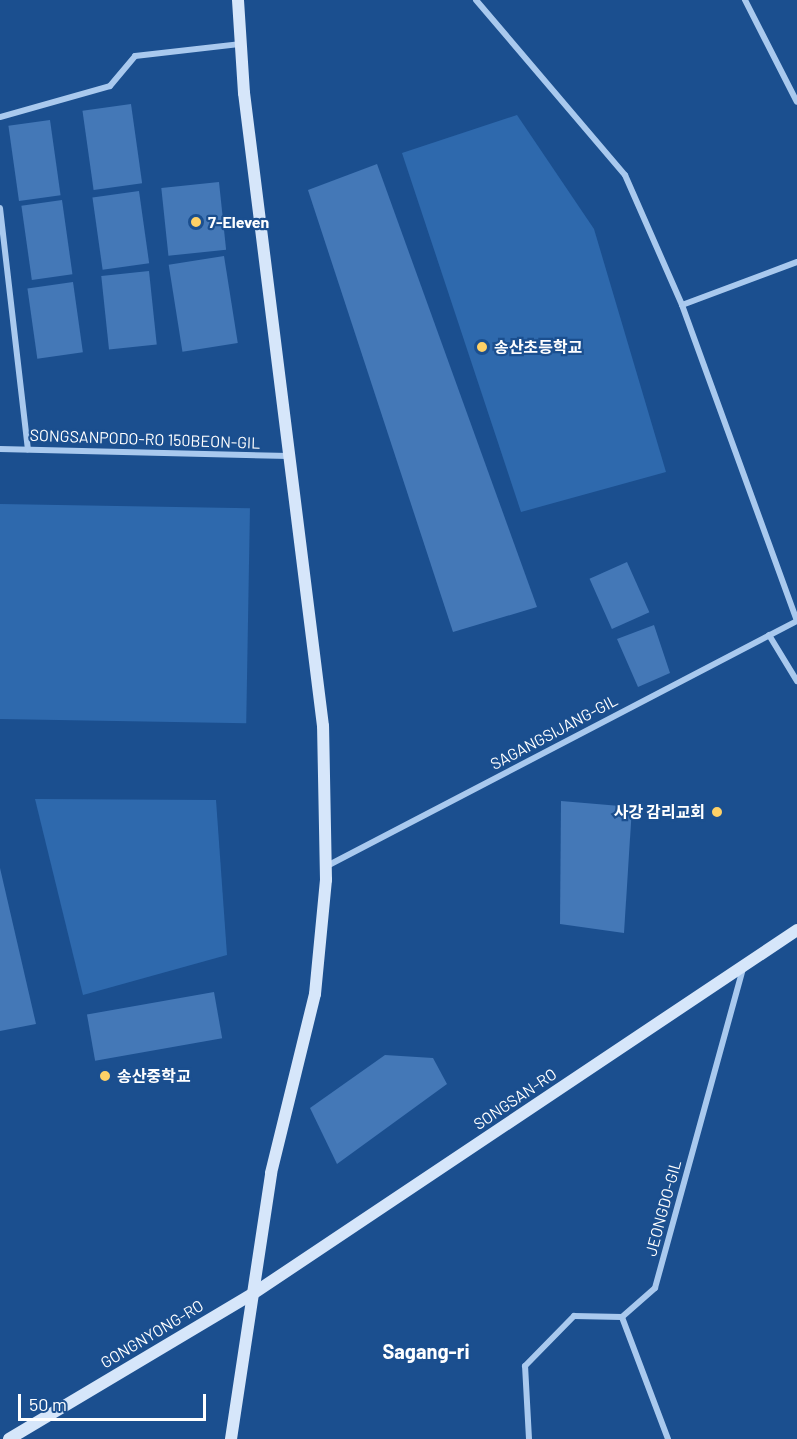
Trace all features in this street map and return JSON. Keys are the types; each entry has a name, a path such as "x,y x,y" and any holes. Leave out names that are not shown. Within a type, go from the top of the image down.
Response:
{"main road":[{"path":"231,1439 271,1173 315,994 324,867 323,726 289,456 241,44 238,0"},
{"name":"SONGSAN-RO","path":"251,1295 797,930"},
{"name":"GONGNYONG-RO","path":"9,1439 251,1295"}],"street":[{"path":"476,0 625,175 682,305 797,621"},
{"path":"745,0 797,102"},
{"path":"0,117 110,86 135,56 241,44"},
{"path":"0,208 28,449"},
{"path":"682,305 797,262"},
{"name":"SONGSANPODO-RO 150BEON-GIL","path":"0,449 289,456"},
{"name":"SAGANGSIJANG-GIL","path":"324,867 797,621"},
{"path":"769,635 797,681"},
{"name":"JEONGDO-GIL","path":"622,1317 655,1288 743,967"},
{"path":"529,1439 525,1365 574,1316 622,1317 668,1439"}],"shaded area":[{"path":"517,115 594,229 666,472 521,512 402,153"},
{"path":"0,504 250,508 246,723 0,719"},
{"path":"35,799 216,800 227,955 83,995"}],"building":[{"path":"131,104 142,183 94,190 82,111"},
{"path":"50,120 61,195 19,201 8,126"},
{"path":"377,164 537,607 453,632 308,190"},
{"path":"219,182 226,250 168,256 161,188"},
{"path":"139,191 149,263 103,270 92,198"},
{"path":"62,200 72,274 32,280 21,206"},
{"path":"224,256 238,343 182,352 169,265"},
{"path":"149,271 157,345 109,350 101,276"},
{"path":"73,282 83,352 37,359 27,288"},
{"path":"627,562 649,612 612,629 590,579"},
{"path":"654,625 670,673 638,687 617,639"},
{"path":"561,801 632,807 624,933 560,924"},
{"path":"0,868 36,1024 0,1031"},
{"path":"214,992 222,1038 95,1061 87,1014"},
{"path":"385,1055 433,1058 447,1084 337,1164 310,1108"}],"place":[{"name":"7-Eleven","path":"196,222"},
{"name":"송산초등학교","path":"482,347"},
{"name":"사강 감리교회","path":"717,812"},
{"name":"송산중학교","path":"105,1076"}],"district":[{"name":"Sagang-ri","path":"426,1351"}]}
